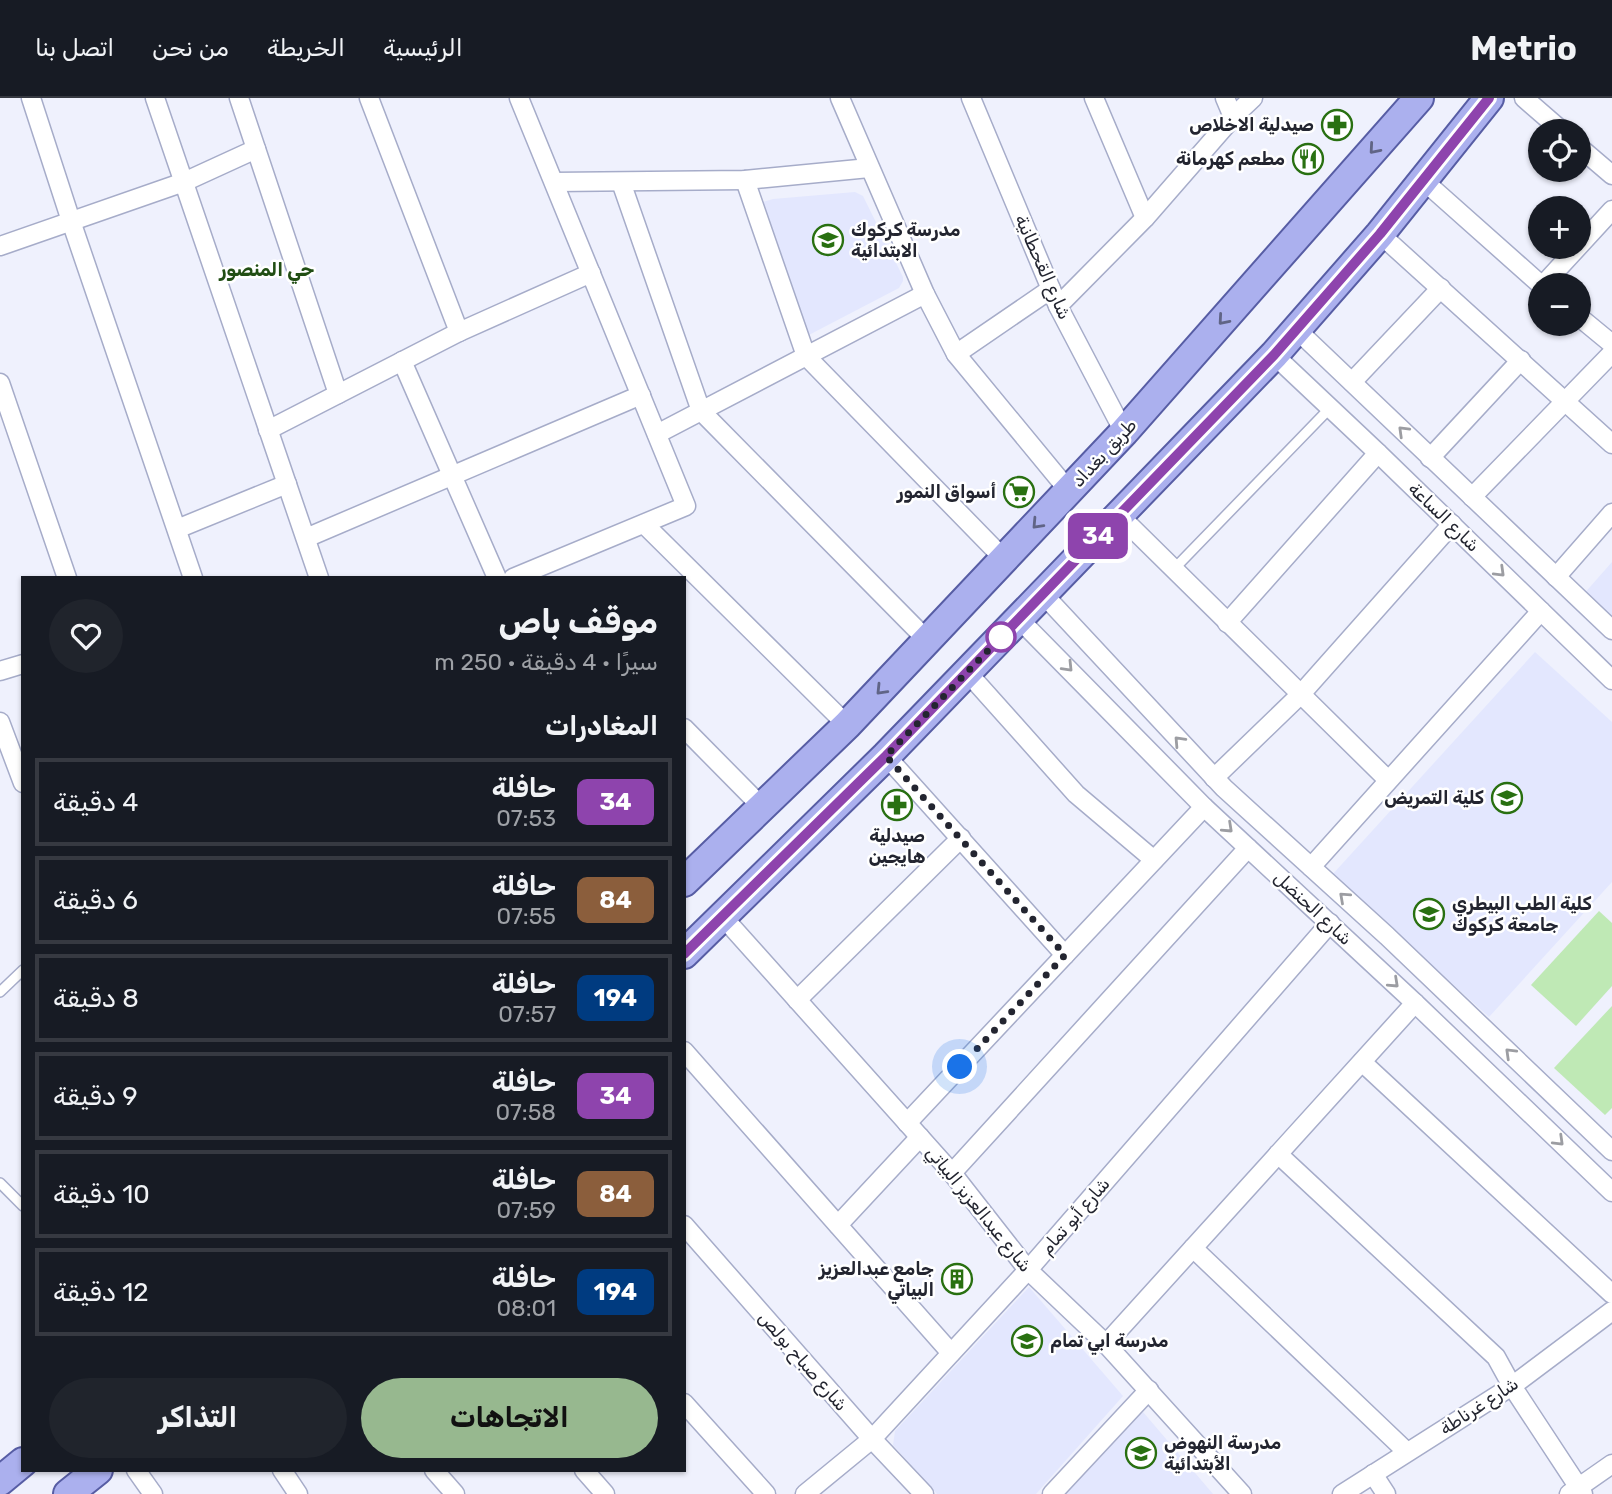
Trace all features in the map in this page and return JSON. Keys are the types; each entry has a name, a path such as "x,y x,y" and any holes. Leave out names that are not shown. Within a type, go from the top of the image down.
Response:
{"main road":[{"name":"طريق بغداد","path":"686,879 847,725 929,641 1124,432 1419,98"},
{"path":"686,952 886,756 1274,355 1380,234 1489,98"},
{"path":"0,1481 21,1464"},
{"path":"68,1494 96,1472"}],"street":[{"path":"31,98 192,576"},
{"path":"155,98 318,576"},
{"path":"239,98 338,394"},
{"path":"369,98 459,332"},
{"path":"519,98 686,506 526,575"},
{"path":"840,98 925,294 956,354 1069,491"},
{"name":"شارع القحطانية","path":"971,98 1058,306 1124,432"},
{"path":"1094,98 1145,218"},
{"path":"1225,98 1233,117"},
{"path":"1058,306 1145,218 1252,98"},
{"path":"1524,98 1548,119"},
{"path":"0,246 184,182 256,149"},
{"path":"1591,157 1612,176"},
{"path":"554,182 745,180 869,168"},
{"path":"745,180 806,356 1004,559"},
{"path":"1423,181 1528,273"},
{"path":"621,182 701,411 929,641"},
{"path":"1553,273 1612,210"},
{"path":"1380,234 1612,444"},
{"path":"268,430 459,332 591,273"},
{"path":"1352,382 1441,288"},
{"path":"956,354 1051,289"},
{"path":"657,434 925,294"},
{"path":"1591,323 1608,333"},
{"name":"شارع الساعة","path":"1297,330 1612,630"},
{"path":"1472,497 1612,353"},
{"name":"شارع الساعة","path":"1274,355 1612,680"},
{"path":"1430,458 1521,360"},
{"path":"402,361 496,576"},
{"path":"1307,386 1330,363"},
{"path":"0,383 66,576"},
{"path":"306,538 641,395"},
{"path":"1227,623 1378,453"},
{"path":"177,529 287,484"},
{"path":"1556,577 1612,513"},
{"path":"1119,515 1388,780"},
{"path":"644,524 847,725"},
{"path":"1214,778 1301,694 1452,524"},
{"name":"شارع الحنضل","path":"1042,594 1214,778 1387,936 1611,1149"},
{"path":"1311,867 1541,611"},
{"name":"شارع الحنضل","path":"1019,619 1204,807 1415,1003 1612,1192"},
{"path":"1045,644 1046,630 1054,622 1070,624"},
{"path":"0,671 21,665"},
{"path":"967,672 1076,794 1154,860"},
{"path":"0,722 21,778"},
{"path":"686,730 762,807"},
{"path":"886,756 1065,955"},
{"path":"907,1123 1204,807"},
{"path":"797,1000 961,838"},
{"path":"952,1172 1248,848"},
{"name":"شارع عبدالعزيز البياتي","path":"723,917 952,1172 1028,1270 1106,1343 1242,1494"},
{"name":"شارع أبو تمام","path":"805,1494 872,1439 1028,1270 1330,923"},
{"path":"1366,957 1387,936"},
{"path":"1106,1343 1415,1003"},
{"path":"686,1053 951,1353"},
{"path":"1362,1062 1612,1294"},
{"path":"838,1225 920,1137"},
{"path":"1278,1154 1496,1357 1577,1492 1612,1464"},
{"name":"شارع صباح بولص","path":"686,1227 872,1439 924,1494"},
{"path":"1193,1248 1407,1452"},
{"name":"شارع غرناطة","path":"1342,1494 1512,1386 1609,1319"},
{"path":"1052,1494 1149,1390"},
{"path":"686,1405 766,1494"},
{"path":"137,1472 153,1494"},
{"path":"283,1472 298,1494"},
{"path":"436,1472 456,1494"},
{"path":"586,1472 605,1494"},
{"path":"1373,1474 1386,1494"}],"lane":[{"path":"1173,570 1330,408"},
{"path":"0,992 21,972"},
{"path":"0,1183 21,1204"}],"shaded area":[{"name":"مدرسة كركوك الابتدائية","path":"855,192 863,196 903,281 899,288 805,337 759,203 773,199"},
{"path":"1612,562 1612,622 1583,595"},
{"name":"كلية التمريض","path":"1535,652 1612,722 1612,882 1489,1017 1332,875"},
{"name":"مدرسة ابي تمام","path":"1029,1287 1123,1396 1036,1494 937,1494 893,1445 895,1431"},
{"name":"مدرسة النهوض الأبتدائية","path":"1143,1412 1213,1494 1066,1494"}],"green space":[{"path":"1599,911 1612,923 1612,986 1576,1026 1531,985"},
{"path":"1612,1006 1612,1108 1605,1115 1554,1068"}],"bus line":[{"name":"34","path":"686,952 886,756 1274,355 1380,234 1489,98"}],"place":[{"name":"صيدلية الاخلاص","path":"1337,125"},
{"name":"مطعم كهرمانة","path":"1308,159"},
{"name":"مدرسة كركوك الابتدائية","path":"828,240"},
{"name":"أسواق النمور","path":"1019,492"},
{"name":"كلية التمريض","path":"1507,798"},
{"name":"صيدلية هايجين","path":"897,805"},
{"name":"كلية الطب البيطري جامعة كركوك","path":"1429,914"},
{"name":"جامع عبدالعزيز البياتي","path":"957,1279"},
{"name":"مدرسة ابي تمام","path":"1027,1341"},
{"name":"مدرسة النهوض الأبتدائية","path":"1141,1453"}],"district":[{"name":"حي المنصور","path":"267,269"}],"route":[{"path":"960,1067 1065,955 886,756 1001,637"}]}
